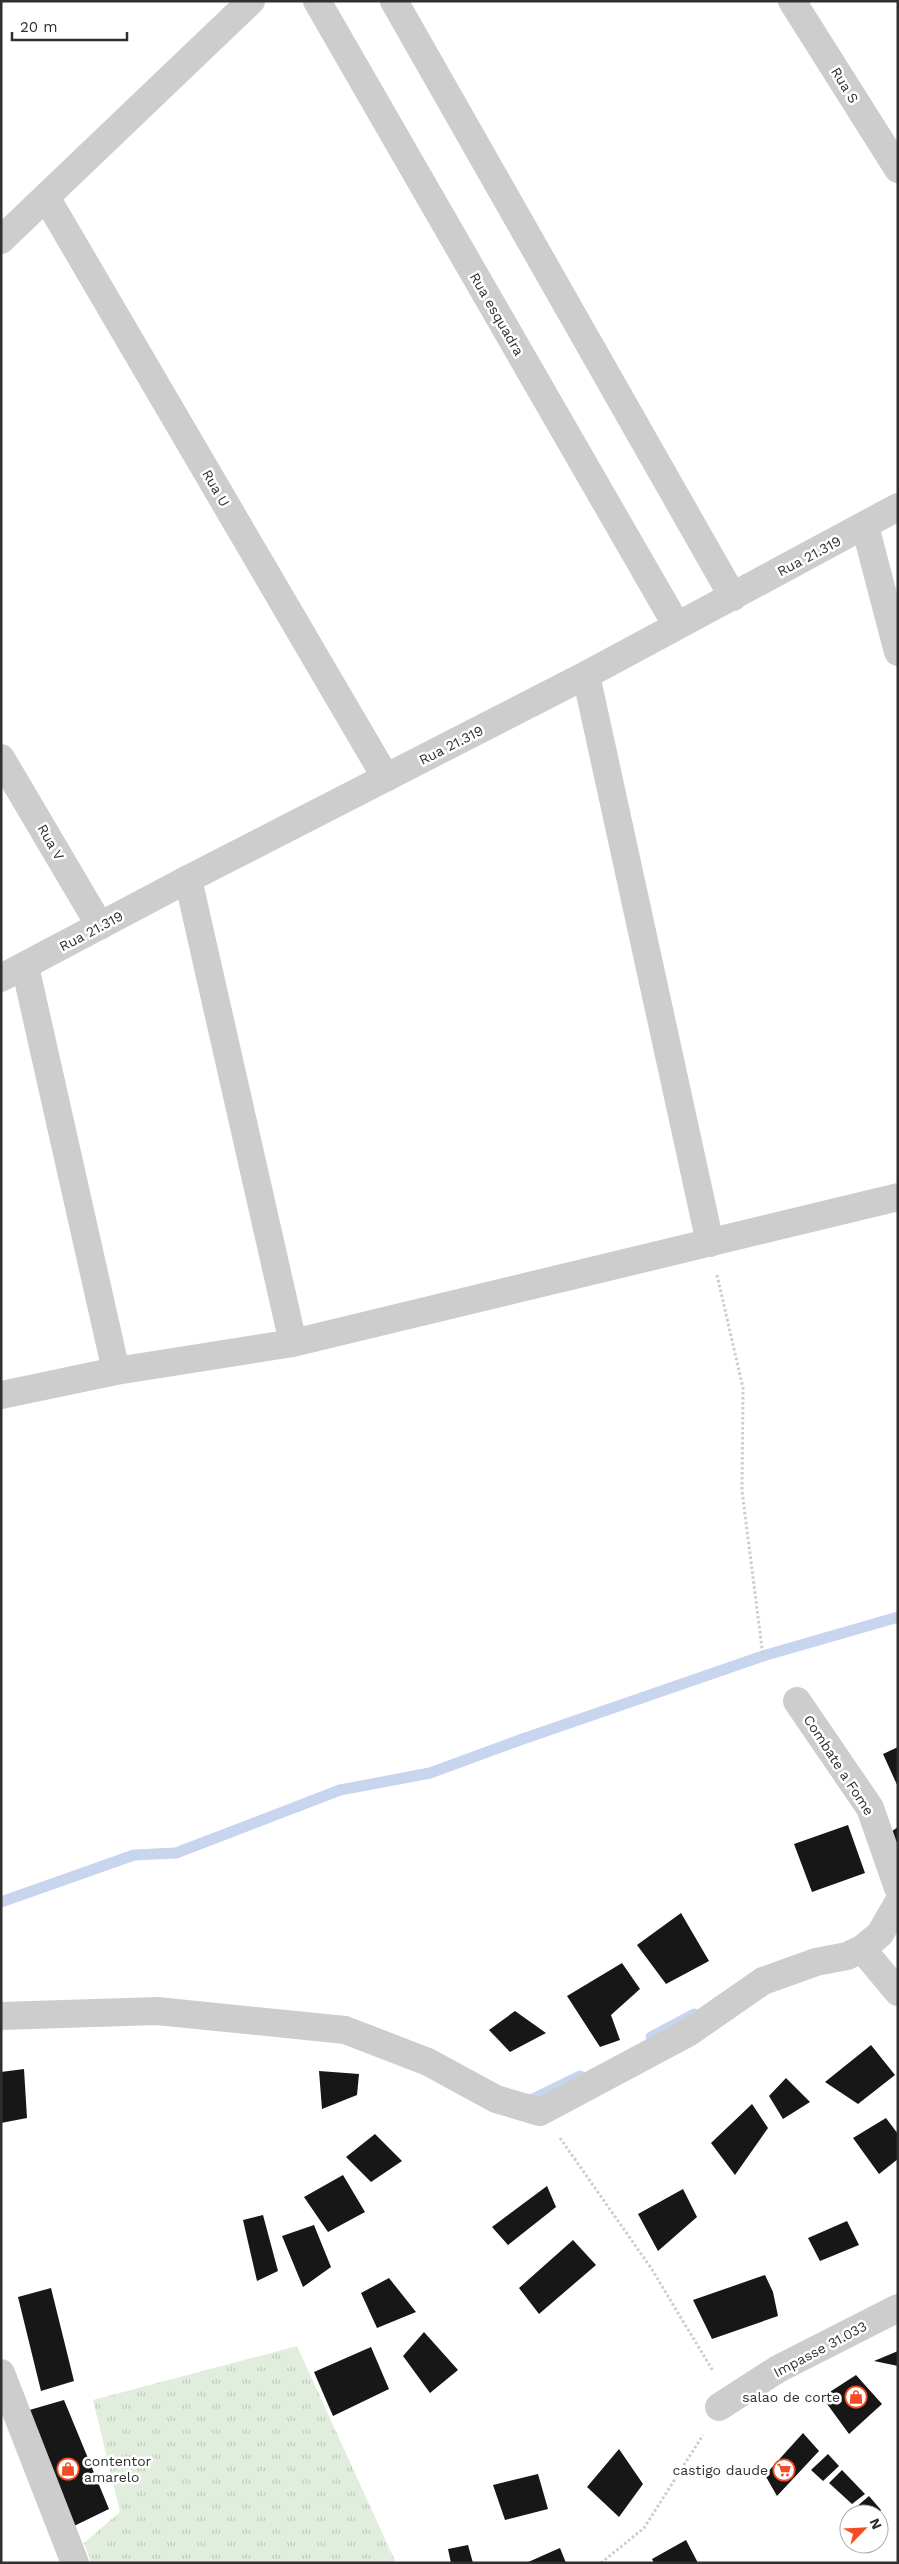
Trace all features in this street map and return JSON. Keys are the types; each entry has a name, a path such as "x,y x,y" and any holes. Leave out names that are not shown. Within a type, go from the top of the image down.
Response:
{"street":[{"path":"1,240 251,1"},
{"name":"Rua esquadra","path":"317,1 677,626"},
{"path":"394,1 733,597"},
{"name":"Rua S","path":"792,1 898,169"},
{"name":"Rua U","path":"46,197 386,778"},
{"name":"Rua 21.319","path":"1,978 188,879 586,675 898,507"},
{"path":"865,526 898,652"},
{"path":"586,675 710,1242"},
{"name":"Rua V","path":"1,758 100,926"},
{"path":"188,879 293,1343"},
{"path":"25,966 116,1371"},
{"path":"1,1395 116,1371 293,1343 898,1197"},
{"name":"Combate a Fome","path":"797,1702 870,1808 898,1888"},
{"path":"1,2016 157,2011 345,2030 428,2062 496,2099 540,2112 688,2033 763,1981 816,1962 847,1956 862,1949 880,1934 898,1903"},
{"path":"862,1949 898,1992"},
{"name":"Impasse 31.033","path":"719,2407 778,2369 898,2308"},
{"path":"1,2373 75,2563"}],"path":[{"path":"710,1242 743,1388 742,1491 763,1656"},
{"path":"540,2112 578,2162 610,2212 651,2268 688,2327 713,2370 719,2407 687,2463 644,2528 601,2563"}],"green space":[{"path":"297,2346 396,2563 91,2563 84,2543 120,2512 93,2400"}],"building":[{"path":"898,1747 898,1787 883,1754"},
{"path":"848,1825 865,1873 812,1892 794,1844"},
{"path":"898,1827 898,1848 885,1836"},
{"path":"681,1913 709,1961 666,1984 637,1945"},
{"path":"622,1963 640,1989 611,2015 620,2040 600,2047 567,1996"},
{"path":"515,2011 546,2033 510,2052 489,2030"},
{"path":"871,2045 895,2075 858,2104 825,2082"},
{"path":"24,2069 27,2118 1,2123 1,2072"},
{"path":"319,2071 359,2074 357,2095 322,2109"},
{"path":"786,2078 810,2102 783,2119 769,2096"},
{"path":"752,2104 768,2128 735,2175 711,2143"},
{"path":"886,2118 898,2134 898,2159 879,2174 853,2138"},
{"path":"375,2134 402,2161 371,2182 346,2157"},
{"path":"343,2175 365,2212 328,2232 304,2197"},
{"path":"547,2186 556,2207 508,2245 492,2227"},
{"path":"683,2189 697,2217 658,2251 638,2214"},
{"path":"263,2215 278,2271 257,2281 243,2220"},
{"path":"847,2221 859,2245 820,2261 808,2238"},
{"path":"314,2225 331,2267 303,2287 282,2236"},
{"path":"573,2240 596,2265 539,2314 519,2288"},
{"path":"765,2275 773,2292 778,2316 712,2339 693,2300"},
{"path":"389,2278 416,2312 377,2328 361,2293"},
{"path":"51,2288 74,2381 41,2391 18,2297"},
{"path":"424,2332 458,2370 430,2393 403,2356"},
{"path":"371,2347 389,2389 333,2416 314,2372"},
{"path":"898,2351 898,2366 874,2361"},
{"path":"856,2375 882,2404 849,2434 822,2397"},
{"path":"64,2400 109,2509 74,2526 26,2411"},
{"path":"803,2433 819,2451 777,2496 765,2475"},
{"path":"619,2449 643,2484 619,2517 587,2487"},
{"path":"828,2454 839,2466 823,2481 811,2470"},
{"path":"842,2470 865,2494 852,2504 829,2483"},
{"path":"538,2474 548,2509 505,2520 493,2485"},
{"path":"869,2496 876,2504 860,2504"},
{"path":"686,2540 698,2563 654,2563 652,2559"},
{"path":"468,2545 473,2563 451,2563 448,2549"},
{"path":"560,2548 566,2563 526,2563 553,2551"}],"waterway":[{"path":"1,1902 134,1855 176,1853 340,1790 430,1773 763,1656 898,1617"},
{"path":"651,2037 694,2014"},
{"path":"525,2103 580,2076"}],"place":[{"name":"salao de corte","path":"856,2397"},
{"name":"contentor amarelo","path":"68,2469"},
{"name":"castigo daude","path":"784,2470"}]}
